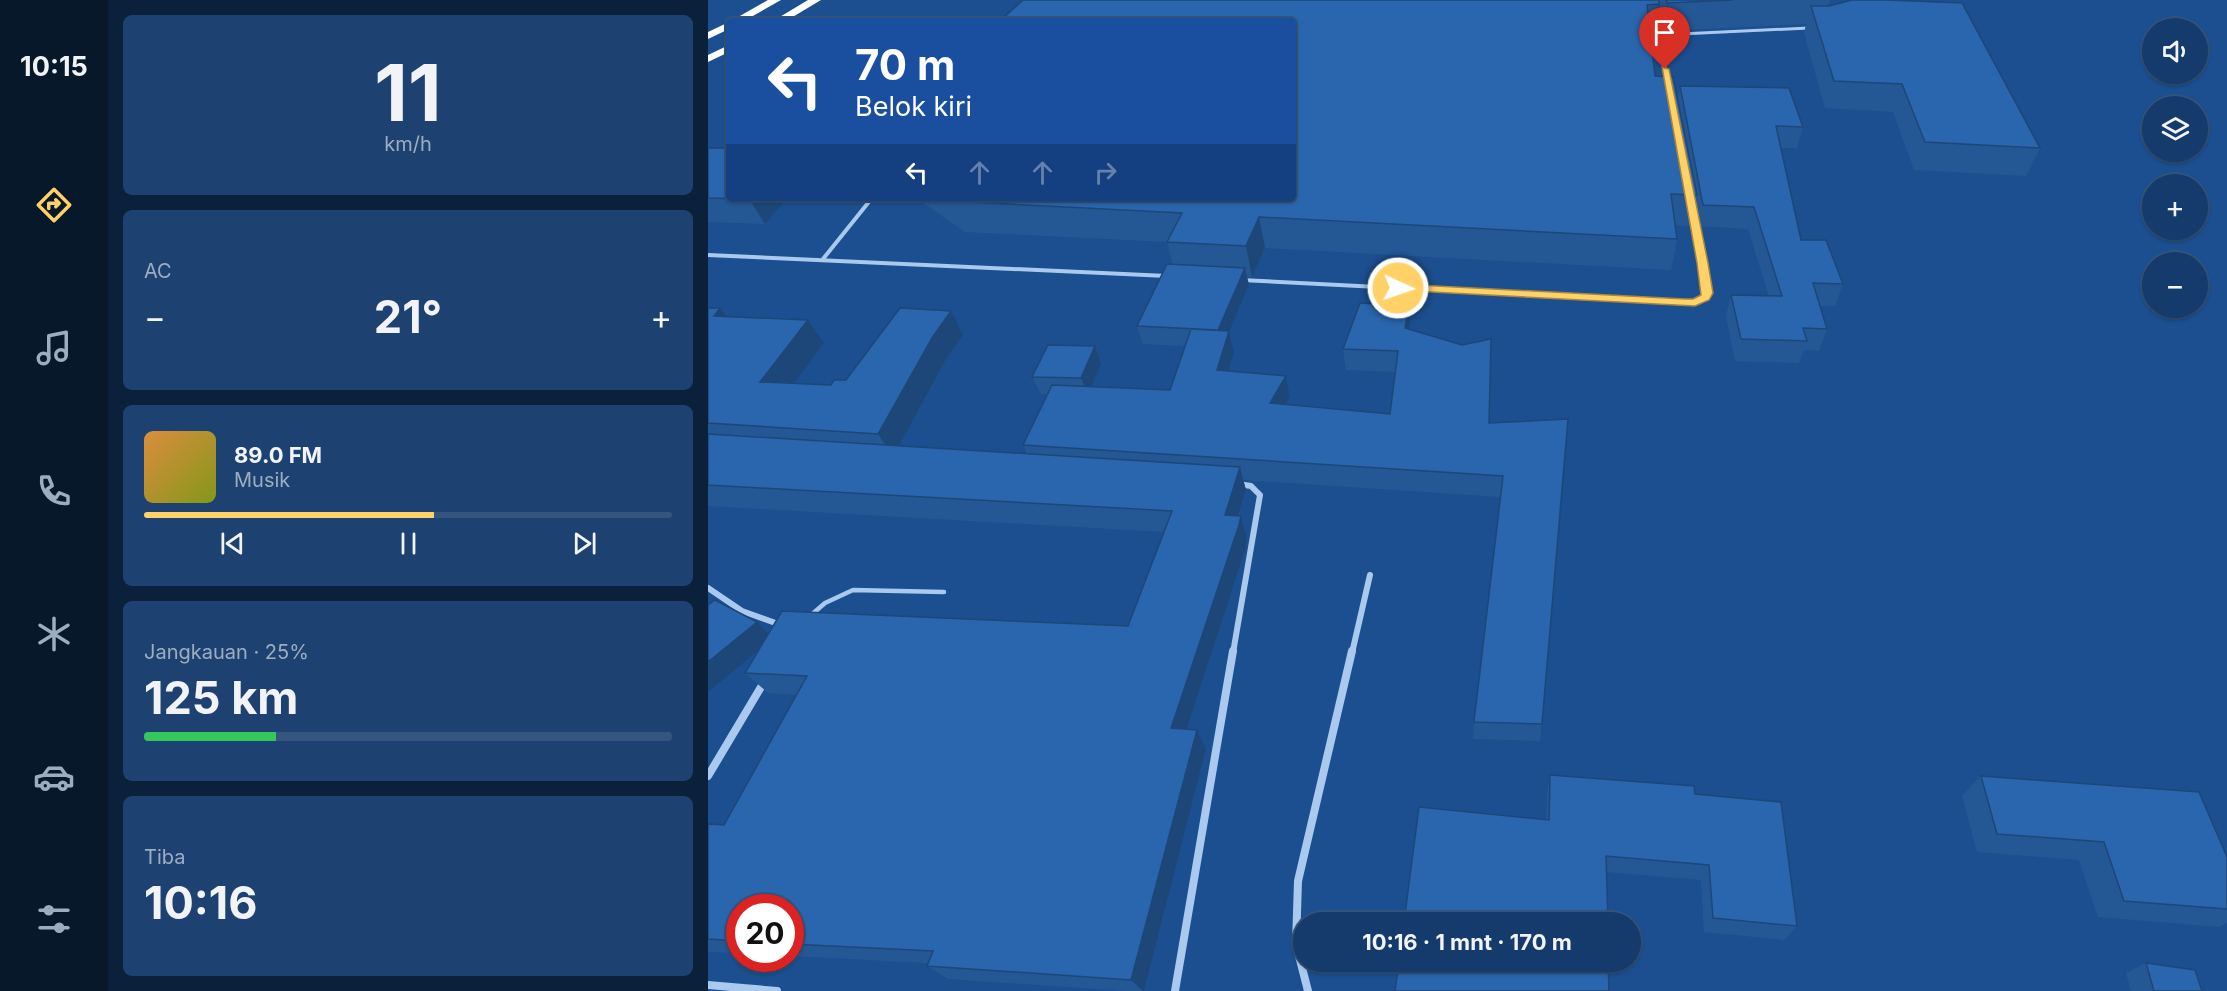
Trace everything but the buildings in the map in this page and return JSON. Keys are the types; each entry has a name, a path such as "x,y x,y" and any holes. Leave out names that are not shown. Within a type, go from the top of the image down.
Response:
{"highway":[{"path":"742,18 776,0"},
{"path":"783,18 816,0"},
{"path":"708,36 726,27"},
{"path":"708,59 726,50"}],"street":[{"path":"1175,991 1260,495 1256,488 1250,485 1229,484"},
{"path":"1308,991 1296,944 1298,881 1370,575"},
{"path":"708,588 733,608 762,621 788,626"},
{"path":"708,776 768,675"},
{"path":"708,985 777,991"}],"lane":[{"path":"1656,12 1668,87"},
{"path":"1659,34 1811,28"},
{"path":"823,259 870,201"},
{"path":"1230,280 1695,303 1707,293 1692,208"},
{"path":"708,255 1170,277"},
{"path":"804,622 825,603 853,590 944,592"}],"route":[{"path":"1398,288 1695,303 1705,298 1707,293 1702,263 1665,69"}]}
